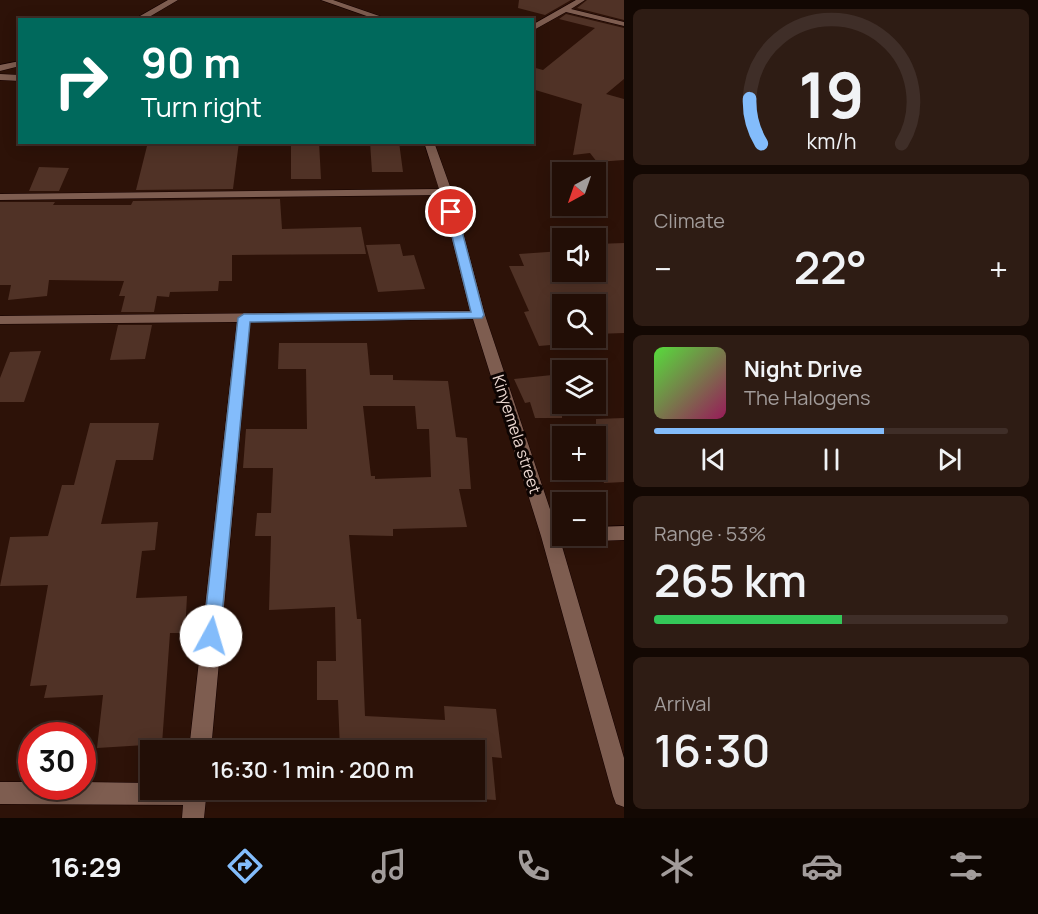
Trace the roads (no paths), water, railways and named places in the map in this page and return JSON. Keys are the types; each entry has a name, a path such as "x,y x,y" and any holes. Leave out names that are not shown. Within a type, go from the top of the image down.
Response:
{"street":[{"path":"141,18 174,0"},
{"path":"326,0 381,18"},
{"path":"534,28 581,0"},
{"path":"566,10 624,24"},
{"path":"0,68 18,64"},
{"path":"0,77 18,78"},
{"name":"Kinyemela street","path":"430,144 446,192 478,315 552,525"},
{"path":"0,197 446,192"},
{"path":"0,320 478,315"},
{"path":"201,740 244,318"},
{"path":"606,534 624,533"},
{"name":"Kinyemela street","path":"559,546 624,796"},
{"path":"0,793 140,792"},
{"path":"194,818 195,800"}]}
